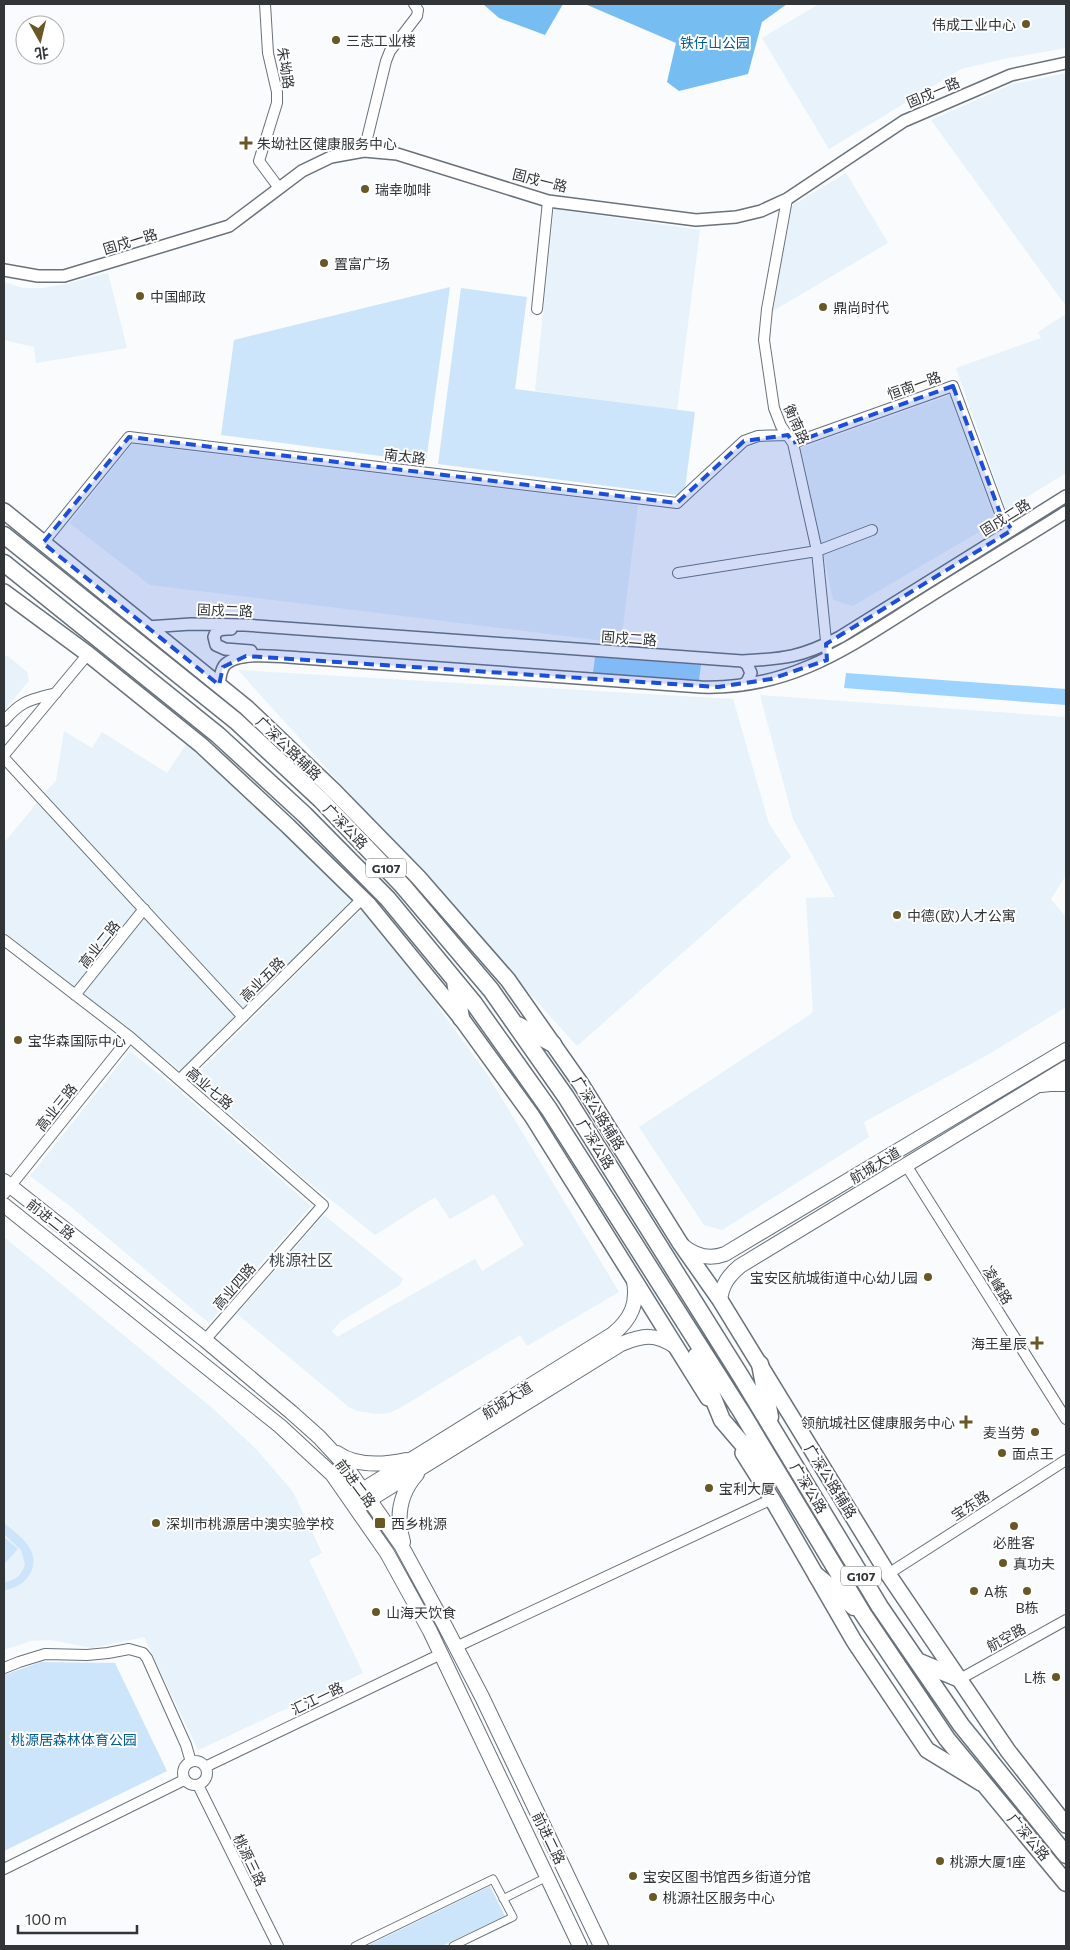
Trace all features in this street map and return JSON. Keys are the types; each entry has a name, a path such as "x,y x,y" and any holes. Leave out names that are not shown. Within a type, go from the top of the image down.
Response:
{"highway":[{"name":"广深公路","path":"4,535 236,721 321,800 403,886 491,990 566,1097 771,1426 880,1607 961,1725 1066,1855"},
{"name":"广深公路","path":"4,563 218,735 305,815 388,900 473,1002 549,1108 742,1413 863,1614 947,1739 1066,1883"},
{"path":"455,981 461,1018"},
{"path":"514,1022 553,1044"},
{"path":"678,1314 722,1420 802,1512"},
{"path":"760,1364 771,1426"},
{"path":"817,1576 863,1614"},
{"path":"917,1661 960,1679"}],"main road":[{"name":"广深公路辅路","path":"4,511 247,708 334,791 418,878 508,980 581,1084 680,1243 720,1300 888,1574 1008,1751 1066,1824"},
{"path":"4,592 88,654 202,745 362,899 461,1018 532,1116 772,1499 854,1641 927,1750 986,1786"},
{"name":"航城大道","path":"680,1243 688,1250 701,1256 718,1257 725,1254 1066,1050"},
{"name":"航城大道","path":"720,1300 722,1290 731,1273 740,1266 1066,1068"},
{"path":"1029,1091 1050,1084 1066,1084"},
{"name":"前进二路","path":"6,1187 205,1340 297,1417 331,1449 366,1495 410,1559 456,1647 601,1946"},
{"name":"前进二路","path":"4,1205 297,1440 332,1474 391,1560 441,1654 580,1946"},
{"path":"778,1223 774,1227 775,1235 782,1239 787,1238"},
{"name":"航城大道","path":"421,1461 614,1334 623,1326 635,1306 634,1281"},
{"name":"航城大道","path":"353,1503 621,1344 645,1336 665,1340 676,1347"},
{"path":"331,1449 343,1458 368,1464 421,1461 401,1502 399,1527 410,1559"}],"street":[{"name":"朱坳路","path":"265,4 268,52 277,92 276,103 259,161 279,188"},
{"path":"364,151 386,61 417,16 418,10 414,4"},
{"name":"固戍一路","path":"4,270 38,276 64,276 229,226 302,171 316,163 348,153 364,151 397,154 548,200 696,220 736,217 761,211 787,199 904,121 1011,75 1066,63"},
{"name":"衡南路","path":"787,199 767,309 764,340 774,408 781,426 791,439 817,552 827,660"},
{"path":"537,309 548,200"},
{"name":"恒南一路","path":"791,439 953,386 1000,513 1012,530"},
{"name":"南太路","path":"43,542 129,437 677,503 744,441 758,436 791,439"},
{"name":"固戍二路","path":"147,627 210,623 742,661 790,658 826,644 1066,496"},
{"name":"固戍二路","path":"219,685 223,667 236,658 246,656 302,658 701,686 742,685 790,674 827,660 1066,512"},
{"path":"678,573 817,552 872,530"},
{"path":"302,658 259,651 221,649 214,640 215,633 222,629 269,631 303,629"},
{"path":"88,654 4,756 243,1017"},
{"path":"742,661 746,664 750,673 747,682 742,685"},
{"path":"4,721 16,707 26,701 56,692"},
{"name":"高业五路","path":"180,1079 362,899"},
{"name":"高业二路","path":"76,995 144,909"},
{"name":"高业七路","path":"4,940 130,1037 323,1205"},
{"name":"高业三路","path":"6,1187 130,1037"},
{"name":"凌峰路","path":"906,1165 1066,1419"},
{"name":"高业四路","path":"205,1340 323,1205"},
{"name":"宝东路","path":"888,1574 1066,1460"},
{"path":"456,1647 772,1499"},
{"name":"航空路","path":"960,1679 1066,1620"},
{"path":"4,1668 45,1654 87,1655 130,1649 143,1653 147,1658 186,1745 191,1762"},
{"name":"汇江一路","path":"206,1768 441,1654"},
{"path":"191,1762 198,1762 206,1768 206,1778 198,1785 190,1785 184,1780 184,1769 191,1762"},
{"path":"4,1869 184,1780"},
{"name":"桃源三路","path":"198,1785 278,1946"},
{"path":"503,1899 547,1877"},
{"path":"355,1946 493,1879 513,1917 453,1946"}],"highlighted area":[{"path":"953,386 1000,513 1012,530 826,644 827,660 771,679 718,687 246,656 223,667 219,685 43,543 129,437 677,503 744,441 788,435 793,443"}],"shaded area":[{"path":"819,4 1066,4 1066,48 1003,59 961,69 829,149 762,38"},
{"path":"1066,73 1066,306 931,120 1013,84"},
{"path":"846,173 888,243 771,312 790,207"},
{"path":"554,209 700,230 677,410 535,391"},
{"path":"108,273 127,348 36,363 34,347 4,340 4,282 23,288 43,288"},
{"path":"1066,314 1066,473 1006,510 956,368 1041,338 1038,332"},
{"path":"950,395 996,522 853,606 833,600 801,448"},
{"path":"132,444 638,505 621,643 150,585 69,523"},
{"path":"4,656 8,656 27,672 29,681 4,710"},
{"path":"595,657 701,665 699,680 593,673"},
{"path":"238,670 733,699 769,824 791,857 577,1046"},
{"path":"846,673 1066,689 1066,705 844,688"},
{"path":"760,695 1066,717 1066,875 1051,899 1066,918 1066,1007 989,1054 864,1122 869,1137 722,1230 704,1225 639,1127 813,1011 806,898 835,897 793,819"},
{"path":"64,731 92,748 102,732 167,773 187,743 354,899 243,1009 43,794 56,781"},
{"path":"37,803 137,910 74,987 4,932 4,843"},
{"path":"362,909 428,993 487,1074 619,1292 527,1346 520,1335 398,1409 389,1413 377,1414 357,1411 349,1407 237,1314 324,1215 403,1279 400,1285 341,1321 332,1331 337,1337 475,1259 482,1271 524,1245 494,1194 450,1219 435,1197 375,1235 300,1175 192,1079"},
{"path":"144,917 235,1016 181,1071 83,994"},
{"path":"130,1051 176,1088 311,1206 209,1323 70,1206 30,1176"},
{"name":"深圳市桃源居中澳实验学校","path":"4,1237 211,1407 257,1450 293,1492 322,1553 309,1560 363,1673 198,1750 144,1637 92,1648 51,1640 31,1641 4,1650"}],"green space":[{"path":"483,4 563,4 545,35 499,18"},
{"name":"铁仔山公园","path":"585,4 787,4 762,22 748,74 679,91 667,82 676,43"},
{"path":"450,287 426,462 221,435 234,340"},
{"path":"461,288 527,297 515,389 695,412 684,496 438,464"},
{"path":"4,1523 27,1544 32,1552 33,1559 33,1567 26,1579 13,1588 5,1590 4,1582 18,1577 25,1564 21,1550 4,1534"},
{"path":"4,1537 18,1549 6,1562 4,1560"},
{"name":"桃源居森林体育公园","path":"41,1662 115,1663 167,1771 4,1851 4,1675"},
{"path":"490,1886 505,1916 442,1946 367,1946"}],"place":[{"name":"伟成工业中心","path":"1026,24"},
{"name":"三志工业楼","path":"336,40"},
{"name":"朱坳社区健康服务中心","path":"246,143"},
{"name":"瑞幸咖啡","path":"365,189"},
{"name":"置富广场","path":"324,263"},
{"name":"中国邮政","path":"140,296"},
{"name":"鼎尚时代","path":"823,307"},
{"name":"中德(欧)人才公寓","path":"897,915"},
{"name":"宝华森国际中心","path":"18,1040"},
{"name":"宝安区航城街道中心幼儿园","path":"928,1277"},
{"name":"海王星辰","path":"1037,1343"},
{"name":"领航城社区健康服务中心","path":"966,1422"},
{"name":"麦当劳","path":"1035,1432"},
{"name":"面点王","path":"1002,1453"},
{"name":"宝利大厦","path":"709,1488"},
{"name":"深圳市桃源居中澳实验学校","path":"156,1523"},
{"name":"西乡桃源","path":"380,1523"},
{"name":"必胜客","path":"1014,1526"},
{"name":"真功夫","path":"1003,1563"},
{"name":"A栋","path":"974,1591"},
{"name":"B栋","path":"1027,1591"},
{"name":"山海天饮食","path":"376,1612"},
{"name":"L栋","path":"1056,1677"},
{"name":"桃源大厦1座","path":"940,1861"},
{"name":"宝安区图书馆西乡街道分馆","path":"633,1876"},
{"name":"桃源社区服务中心","path":"653,1897"}],"district":[{"name":"桃源社区","path":"301,1259"}]}
